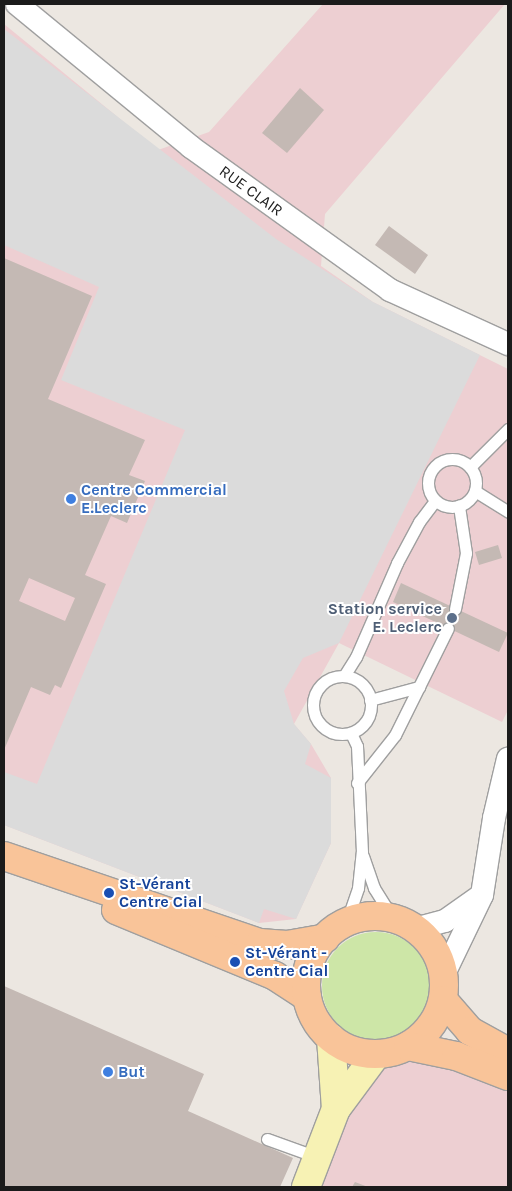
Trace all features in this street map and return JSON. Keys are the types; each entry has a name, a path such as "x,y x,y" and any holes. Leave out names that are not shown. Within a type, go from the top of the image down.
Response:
{"main road":[{"path":"4,856 148,925 275,976 307,997"},
{"path":"32,868 260,943 287,945 335,930 361,918 404,924 428,942 443,988 470,1031 508,1052"},
{"path":"335,930 313,956 307,976 307,997 320,1026 331,1038 344,1047 376,1054 408,1046 424,1034 436,1018 443,988"},
{"path":"408,1046 456,1056 508,1076"}],"street":[{"name":"RUE CLAIR","path":"17,4 191,147 390,290 508,344"},
{"path":"443,988 498,860 494,818 508,759"},
{"path":"404,924 457,914 482,894"},
{"path":"331,1038 336,1109"},
{"path":"306,1187 319,1158 336,1109 376,1054"}],"lane":[{"path":"470,467 508,429"},
{"path":"451,458 470,467 477,482 475,491 470,499 459,506 444,506 435,501 428,483 434,466 451,458"},
{"path":"475,491 508,512"},
{"path":"344,676 364,686 370,700 368,719 351,733 329,731 314,714 313,703 323,683 344,676 356,657 397,563 419,522 435,501"},
{"path":"455,609 466,554 459,506"},
{"path":"357,783 395,735 448,628"},
{"path":"370,700 419,687"},
{"path":"335,930 358,888 362,852 356,746 351,733"},
{"path":"362,852 374,888 404,924"},
{"path":"267,1139 319,1158"}],"shaded area":[{"path":"323,4 505,4 325,214 321,266 373,302 508,369 508,710 502,722 339,643 294,724 311,744 331,778 331,843 296,919 259,923 4,825 4,24 158,150 209,132"},
{"path":"4,29 276,239 373,302 480,355 339,643 303,658 284,691 294,724 311,744 305,764 331,778 331,843 296,919 264,909 259,923 4,825 4,772 37,784 185,430 61,380 99,287 4,245"},
{"path":"442,1060 508,1086 508,1187 316,1187 363,1081 385,1068 414,1061"}],"green space":[{"path":"376,932 397,936 414,948 426,965 430,986 426,1007 414,1024 397,1036 376,1040 355,1036 338,1024 326,1007 322,986 326,965 338,948 355,936"}],"building":[{"path":"300,88 324,110 287,153 262,133"},
{"path":"389,226 428,255 415,274 375,245"},
{"name":"Centre Commercial E.Leclerc","path":"4,258 92,296 48,399 145,440 129,475 145,481 127,523 111,516 85,575 106,584 61,688 55,685 50,695 31,687 4,750","holes":["29,578 75,598 65,621 19,601"]},
{"path":"498,545 502,558 479,565 475,552"},
{"name":"Station service E. Leclerc","path":"401,583 508,633 499,652 393,602"},
{"path":"4,986 204,1074 188,1111 293,1158 280,1187 4,1187"},
{"path":"355,1182 368,1187 352,1187"}],"place":[{"name":"Centre Commercial E.Leclerc","path":"71,499"},
{"name":"Station service E. Leclerc","path":"452,618"},
{"name":"St-Vérant Centre Cial","path":"109,893"},
{"name":"St-Vérant - Centre Cial","path":"235,962"},
{"name":"But","path":"108,1072"}]}
